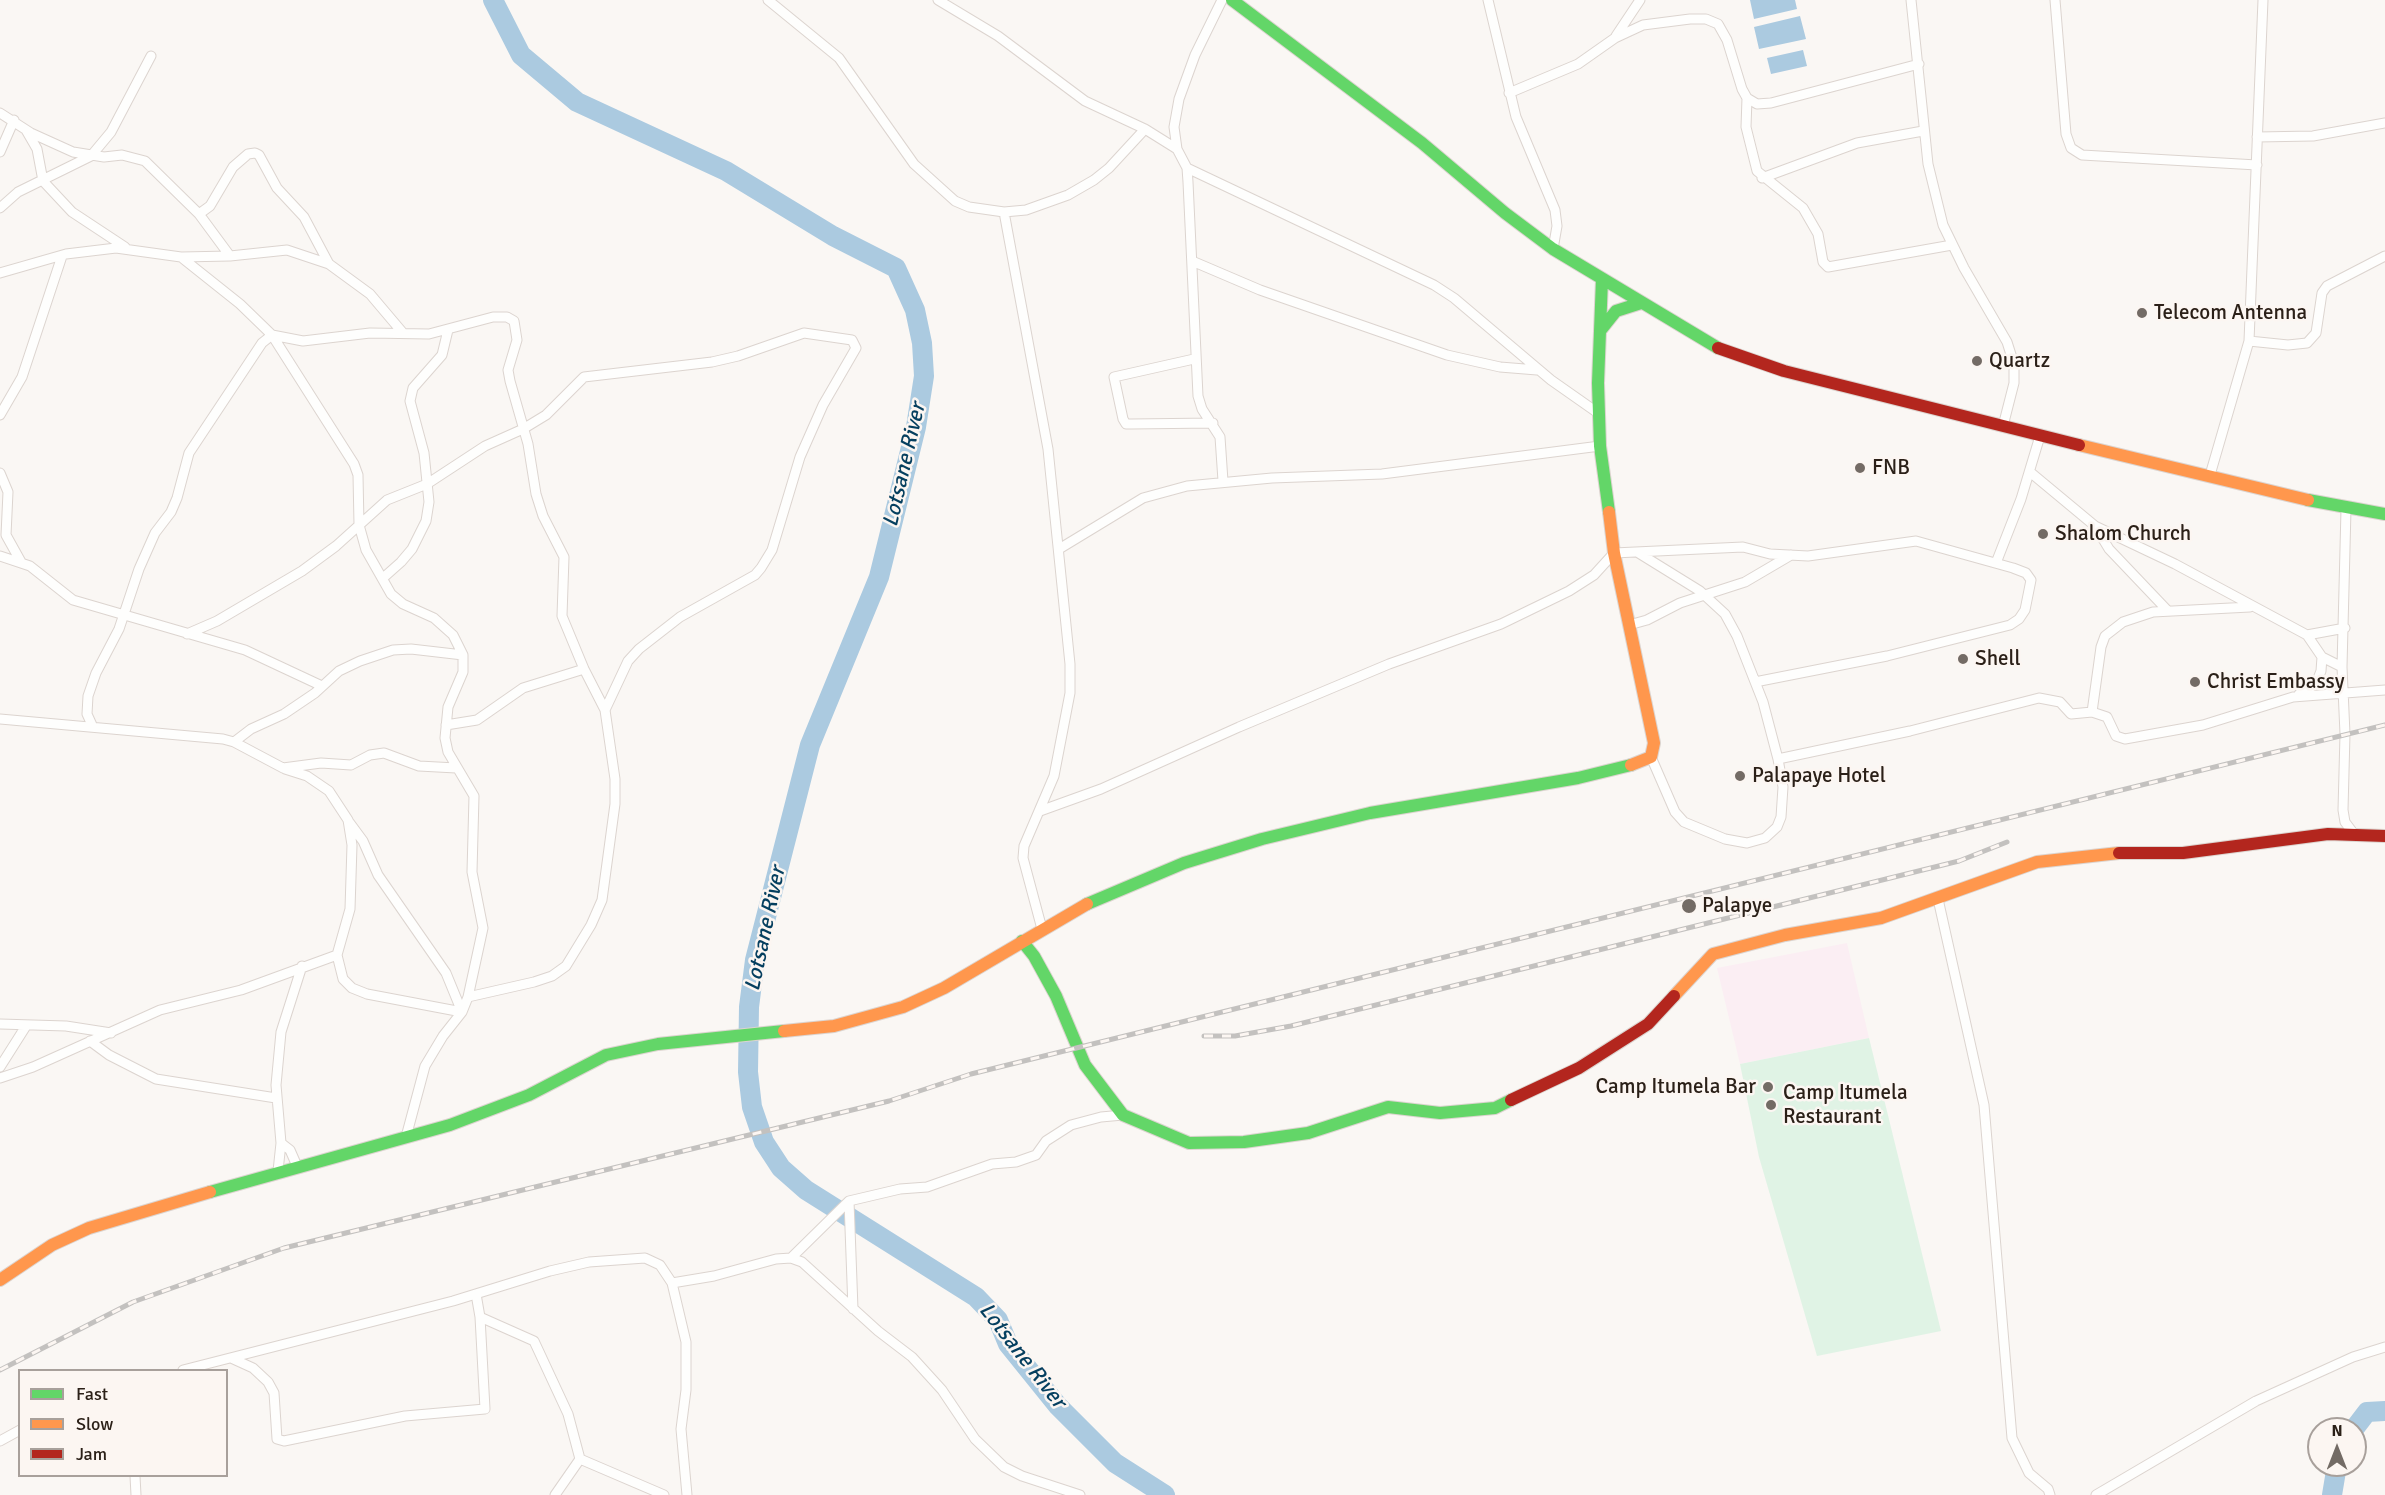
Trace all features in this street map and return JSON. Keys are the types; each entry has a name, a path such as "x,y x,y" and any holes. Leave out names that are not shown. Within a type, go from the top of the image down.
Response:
{"street":[{"path":"768,0 839,58 914,164 955,201 969,207 1004,212 1026,210 1068,195 1094,180 1146,129"},
{"path":"938,0 998,36 1085,101 1146,129 1177,149"},
{"path":"1222,0 1205,31 1179,99 1174,127 1177,149 1187,168 1194,359 1198,396 1202,409 1220,437 1223,482"},
{"path":"1232,0 1422,142 1505,213 1553,249 1697,339 1728,353 1784,371 2040,436 2346,508 2385,514"},
{"path":"1488,0 1509,93 1527,147 1555,210 1557,226 1553,249"},
{"path":"1615,38 1640,0"},
{"path":"1911,0 1919,64 1923,131 1939,211 1952,246 1996,321 2014,364 2014,383 2003,426"},
{"path":"2055,0 2066,134 2071,148 2082,155 2257,165"},
{"path":"2210,475 2249,341 2263,0"},
{"path":"1509,93 1578,64 1615,38 1643,25 1706,19 1718,24 1727,40 1747,98 1746,127 1757,171 1762,178 1792,197 1803,208 1818,234 1823,262 1828,267 1952,246"},
{"path":"0,208 18,192 91,156 111,132 151,57"},
{"path":"1747,98 1757,104 1771,103 1919,64"},
{"path":"0,113 52,144 91,156 122,155 145,161 199,214 230,256"},
{"path":"0,152 14,120"},
{"path":"2257,137 2313,136 2385,123"},
{"path":"24,128 37,149 43,181 72,212 127,248"},
{"path":"1762,178 1849,145 1923,131"},
{"path":"199,214 210,206 233,167 248,154 255,153 259,155 278,188 304,217 329,264"},
{"path":"1187,168 1434,285 1454,298 1537,370 1598,413"},
{"path":"1004,212 1048,448 1070,664 1070,693 1054,776 1024,846 1023,858 1042,929"},
{"path":"0,273 62,256 127,248 181,256 230,256 287,250 329,264 370,294 403,333"},
{"path":"0,415 22,377 62,256"},
{"path":"181,256 240,304 272,335 354,464 358,475 359,525 366,550 391,594 403,604 434,618 453,634 463,656 463,672 448,707 446,725 448,752 456,768 467,780 474,796 472,872 483,928 468,997 462,1012 443,1036 425,1066 406,1137"},
{"path":"2249,341 2288,345 2307,343 2316,333 2322,293 2327,286 2385,256"},
{"path":"1192,261 1260,290 1447,355 1500,367 1537,370"},
{"path":"1602,279 1598,413 1600,446 1614,554 1654,743 1651,757 1675,812 1684,822 1725,839 1747,843 1765,838 1777,827 1781,816 1783,787 1778,759 1755,682 1729,622 1706,596 1637,552"},
{"path":"1600,332 1616,311 1641,303"},
{"path":"272,335 303,341 370,333 429,334 493,317 507,317 514,321 517,340 508,370 540,507 563,552 562,616 584,669 605,710 615,779 615,804 602,900 591,926 566,966 552,976 468,997"},
{"path":"383,578 401,562 419,536 429,501 424,453 410,400 413,388 442,355 448,330"},
{"path":"187,634 217,621 302,571 387,500 427,484 485,446 523,429 546,415 584,377 712,362 738,356 804,333 852,340 856,348 823,405 800,457 772,550 761,568 755,575 680,617 639,649 628,661 605,710"},
{"path":"92,725 87,714 88,696 96,673 124,616 139,569 155,533 171,512 177,498 193,446 256,351 272,335"},
{"path":"1194,359 1114,377 1123,419 1126,424 1213,423"},
{"path":"1996,563 2030,472 2040,436"},
{"path":"1059,549 1143,498 1187,486 1382,474 1600,446"},
{"path":"2030,472 2095,526 2175,564 2250,607 2307,635 2322,657 2342,667"},
{"path":"0,473 8,492 6,536 21,562"},
{"path":"2346,508 2345,627 2342,667 2345,734 2343,810 2345,822 2354,834"},
{"path":"2095,526 2109,549 2168,611"},
{"path":"1040,810 1101,789 1239,727 1389,664 1501,624 1569,591 1594,575 1614,554 1743,547 1770,554 1808,556 1916,541 2026,573 2031,580 2025,610 2019,619 2010,625 1887,656 1755,682"},
{"path":"1629,625 1647,620 1680,603 1745,582 1791,555"},
{"path":"0,556 21,562 73,600 245,650 322,686"},
{"path":"2092,712 2097,666 2105,636 2129,619 2153,612 2250,607"},
{"path":"2307,635 2345,627"},
{"path":"234,742 251,729 284,714 350,665 393,650 411,649 463,656"},
{"path":"1778,759 1910,731 2040,698 2052,698 2060,702 2071,714 2092,712 2108,717 2116,736 2126,739 2203,725 2307,691 2317,681 2321,671 2322,657"},
{"path":"446,725 477,720 523,688 584,669"},
{"path":"2293,697 2385,690"},
{"path":"0,719 92,725 234,742 283,768 307,776 329,791 363,841 378,875 413,929 424,940 446,973 462,1012"},
{"path":"283,768 321,763 351,765 370,755 384,753 419,766 456,768"},
{"path":"0,1280 52,1245 89,1228 485,1113 529,1095 606,1055 658,1044 834,1026 903,1007 944,988 1042,929 1113,891 1184,863 1262,839 1370,813 1612,772 1644,762 1651,757"},
{"path":"348,820 352,845 350,909 337,955 343,980 352,988 366,994 448,1007 462,1012"},
{"path":"791,1258 849,1201 900,1189 927,1186 992,1164 1016,1162 1036,1155 1046,1141 1071,1125 1101,1117 1123,1116 1189,1143 1244,1142 1308,1133 1388,1107 1440,1113 1495,1108 1579,1068 1648,1024 1713,954 1796,932 1881,918 2037,862 2127,852 2183,854 2282,839 2354,834 2385,836"},
{"path":"1938,899 1984,1106 2012,1438 2029,1473 2048,1489 2050,1495"},
{"path":"1022,941 1034,956 1056,996 1085,1065 1123,1116"},
{"path":"0,1078 33,1067 160,1010 241,990 337,955"},
{"path":"278,1172 281,1143 276,1098 282,1024 302,966"},
{"path":"0,1024 66,1026 111,1033"},
{"path":"0,1067 26,1026"},
{"path":"90,1041 109,1055 156,1079 276,1098"},
{"path":"281,1143 290,1150 297,1166"},
{"path":"849,1201 853,1309"},
{"path":"190,1369 476,1294 550,1271 589,1262 645,1258 660,1265 672,1283 686,1342 686,1390 681,1429 687,1495"},
{"path":"672,1283 714,1276 767,1260 791,1258 802,1262 821,1276 853,1309 912,1357 942,1390 975,1439 1004,1467 1022,1476 1080,1495"},
{"path":"231,1358 253,1368 268,1382 274,1393 277,1438 284,1441 405,1416 485,1409 480,1317 476,1294"},
{"path":"480,1317 534,1341 568,1414 580,1459 555,1495"},
{"path":"2097,1495 2256,1401 2354,1357 2385,1347"},
{"path":"0,1441 18,1431"},
{"path":"580,1459 664,1495"},
{"path":"135,1477 136,1495"}],"shaded area":[{"path":"1847,943 1869,1038 1740,1064 1717,968"}],"green space":[{"path":"1869,1038 1941,1331 1817,1356 1759,1157 1740,1064"}],"water":[{"path":"1750,0 1795,0 1797,9 1754,19"},
{"path":"1800,16 1806,39 1759,49 1754,27"},
{"path":"1803,50 1807,66 1771,74 1767,58"}],"waterway":[{"name":"Lotsane River","path":"493,0 521,55 577,102 726,171 833,236 896,268 915,310 922,343 924,376 916,427 879,577 810,745 755,960 749,1007 748,1072 752,1107 764,1142 781,1168 806,1190 976,1297 998,1320 1008,1344 1058,1406 1115,1463 1165,1495"},
{"name":"Lotsane River","path":"2363,1417 2367,1412 2385,1411"},
{"name":"Lotsane River","path":"2332,1495 2335,1477"}],"railway":[{"path":"0,1370 133,1302 284,1248 889,1101 971,1074 2385,725"},
{"path":"1204,1036 1235,1036 1291,1026 1959,861 2007,842"}],"traffic: fast":[{"path":"1232,0 1422,143 1505,213 1553,249 1718,348"},
{"path":"1602,279 1598,383 1600,446 1609,512"},
{"path":"1600,331 1616,311 1641,303"},
{"path":"2308,500 2385,514"},
{"path":"1087,904 1184,863 1262,839 1370,813 1578,778 1631,765"},
{"path":"1022,941 1034,956 1056,996 1085,1065 1123,1115 1189,1143 1244,1142 1308,1133 1388,1107 1440,1113 1495,1108 1511,1100"},
{"path":"210,1192 450,1125 529,1095 606,1055 658,1044 784,1031"}],"traffic: slow":[{"path":"2079,445 2308,500"},
{"path":"1609,512 1614,553 1654,743 1651,757 1631,765"},
{"path":"1674,996 1713,954 1785,935 1881,918 2037,862 2119,853"},
{"path":"784,1031 834,1026 903,1007 944,988 1087,904"},
{"path":"0,1280 52,1245 89,1228 210,1192"}],"traffic: jam":[{"path":"1718,348 1784,371 2079,445"},
{"path":"2119,853 2183,853 2328,834 2385,836"},
{"path":"1511,1100 1579,1068 1648,1024 1674,996"}],"place":[{"name":"Telecom Antenna","path":"2142,313"},
{"name":"Quartz","path":"1977,361"},
{"name":"FNB","path":"1860,468"},
{"name":"Shalom Church","path":"2043,534"},
{"name":"Shell","path":"1963,659"},
{"name":"Christ Embassy","path":"2195,682"},
{"name":"Palapaye Hotel","path":"1740,776"},
{"name":"Palapye","path":"1689,906"},
{"name":"Camp Itumela Bar","path":"1768,1087"},
{"name":"Camp Itumela Restaurant","path":"1771,1105"}]}
